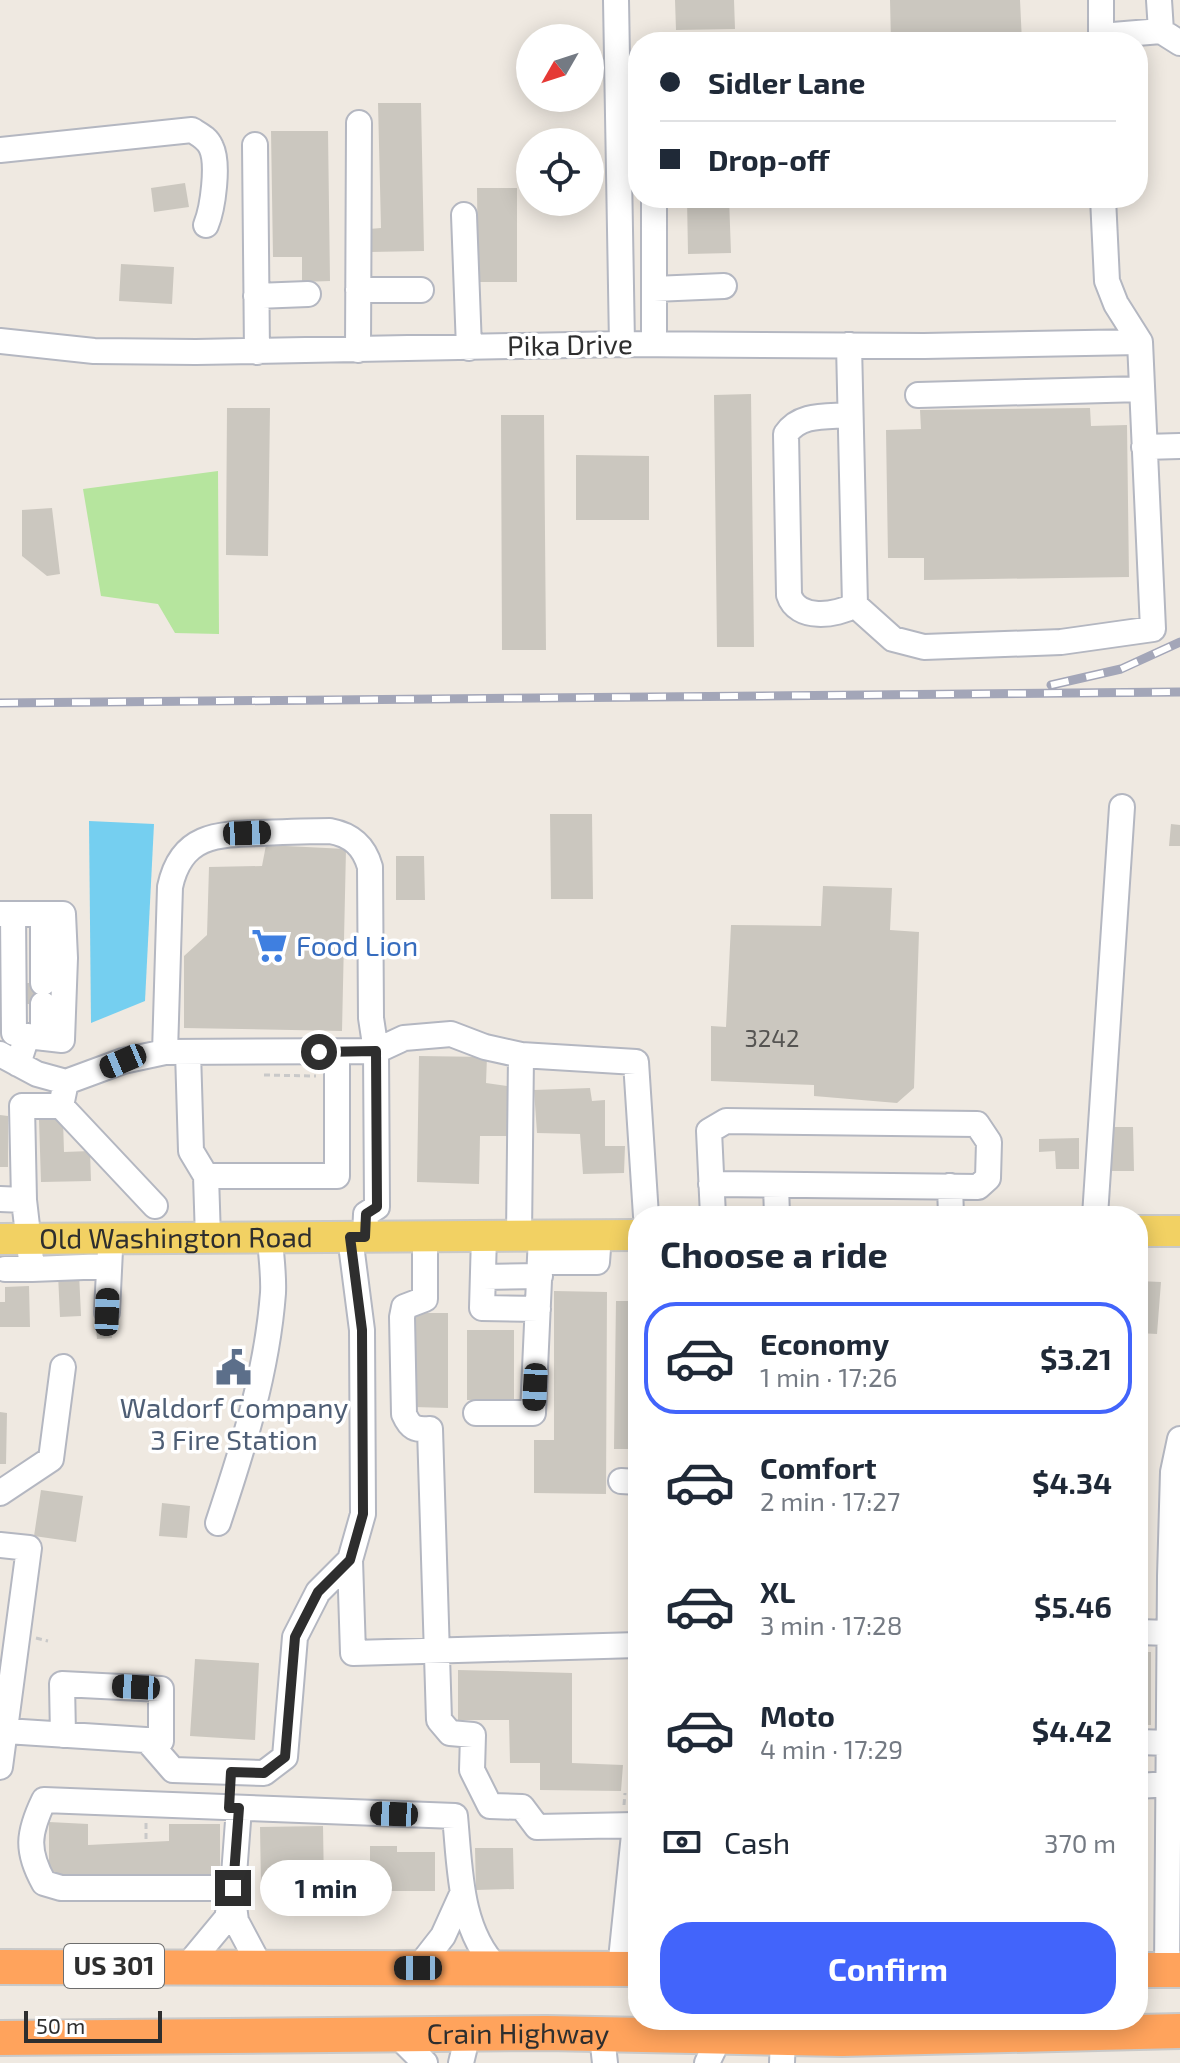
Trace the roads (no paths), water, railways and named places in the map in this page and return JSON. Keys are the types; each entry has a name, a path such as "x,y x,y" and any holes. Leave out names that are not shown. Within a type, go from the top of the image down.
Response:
{"highway":[{"path":"0,1952 244,1968"},
{"name":"US 301","path":"0,1967 628,1969"},
{"name":"Crain Highway","path":"0,2038 397,2035 465,2049 604,2050 631,2034 713,2049 782,2050 858,2038 1180,2031"}],"main road":[{"path":"1148,1231 1180,1231"},
{"name":"Old Washington Road","path":"14,1239 110,1252 208,1238 484,1236 535,1252 599,1235 628,1235"}],"street":[{"path":"616,0 622,344"},
{"path":"1101,0 1101,32"},
{"path":"1148,38 1170,37 1159,0"},
{"path":"358,350 359,123"},
{"path":"0,150 192,130 206,138 214,151 211,214 206,225"},
{"path":"255,145 257,352"},
{"path":"654,208 654,344"},
{"path":"849,345 855,605 893,639 924,647 1061,642 1153,629 1140,342 1116,304 1107,281 1103,208"},
{"path":"464,215 469,348"},
{"path":"654,289 724,286"},
{"path":"358,290 421,290"},
{"path":"256,296 308,294"},
{"name":"Pika Drive","path":"0,341 94,351 257,352 622,344 1140,342"},
{"path":"918,395 1142,389"},
{"path":"850,415 804,418 792,425 786,434 789,595 792,605 803,613 843,612 855,605"},
{"path":"1144,447 1180,446"},
{"path":"1096,1206 1122,807"},
{"path":"208,1238 206,1176 191,1151 176,1052 170,887 174,870 185,852 198,842 219,834 330,831 346,834 358,843 370,867 371,1018 376,1051 377,1207 366,1214 358,1237 363,1514 350,1560 353,1653 628,1645"},
{"path":"27,914 41,994 28,1035 9,1059 37,1074 66,1082 123,1061 176,1052 376,1051 404,1038 451,1034 485,1047 521,1055 636,1062 645,1206"},
{"path":"27,914 63,914 65,958 62,1040 28,1035"},
{"path":"27,914 28,1035"},
{"path":"206,1176 337,1176 337,1052"},
{"path":"476,1413 533,1413 538,1309 521,1055"},
{"path":"61,1106 66,1082"},
{"path":"32,1269 14,1239 12,1199 22,1106 61,1106 155,1206"},
{"path":"711,1184 978,1187 988,1178 989,1142 977,1124 726,1121 709,1131 711,1184 712,1206"},
{"path":"776,1185 777,1206"},
{"path":"950,1186 951,1206"},
{"path":"484,1236 482,1308 538,1309"},
{"path":"425,1237 425,1299 404,1307 402,1317 404,1414 409,1426 416,1430 430,1429 439,1720 450,1733 473,1735 472,1770 490,1806"},
{"path":"218,1523 261,1383 273,1291 270,1238"},
{"path":"5,1269 32,1269 110,1252 107,1312"},
{"path":"483,1277 535,1252"},
{"path":"0,1493 51,1459 63,1367"},
{"path":"1162,1970 1169,1743 1175,1663 1169,1633 1173,1472 1180,1439"},
{"path":"0,1545 29,1548 9,1633 6,1731 0,1767"},
{"path":"147,1740 173,1770 264,1773 285,1757 295,1637 318,1592 350,1560"},
{"path":"1148,1632 1169,1633"},
{"path":"6,1731 63,1735 161,1741 161,1689 62,1684 63,1735"},
{"path":"1148,1742 1169,1743"},
{"path":"231,1772 233,1888 244,1968"},
{"path":"1148,1785 1169,1784"},
{"path":"233,1888 61,1888 44,1883 32,1861 32,1824 44,1800 455,1816 490,1806 522,1807 537,1827 628,1816"},
{"path":"455,1816 462,1894 482,1954 497,1968"},
{"path":"188,1965 226,1920 233,1888"},
{"path":"418,1968 443,1936 462,1894"},
{"path":"397,2035 425,2063"}],"water":[{"path":"89,821 154,824 145,1001 91,1023"}],"tunnel":[{"path":"27,983 27,1004"}],"railway":[{"path":"1051,685 1121,669 1180,642"},
{"path":"0,703 1180,692"}],"place":[{"name":"Food Lion","path":"270,946"},
{"name":"Waldorf Company 3 Fire Station","path":"234,1368"}]}
